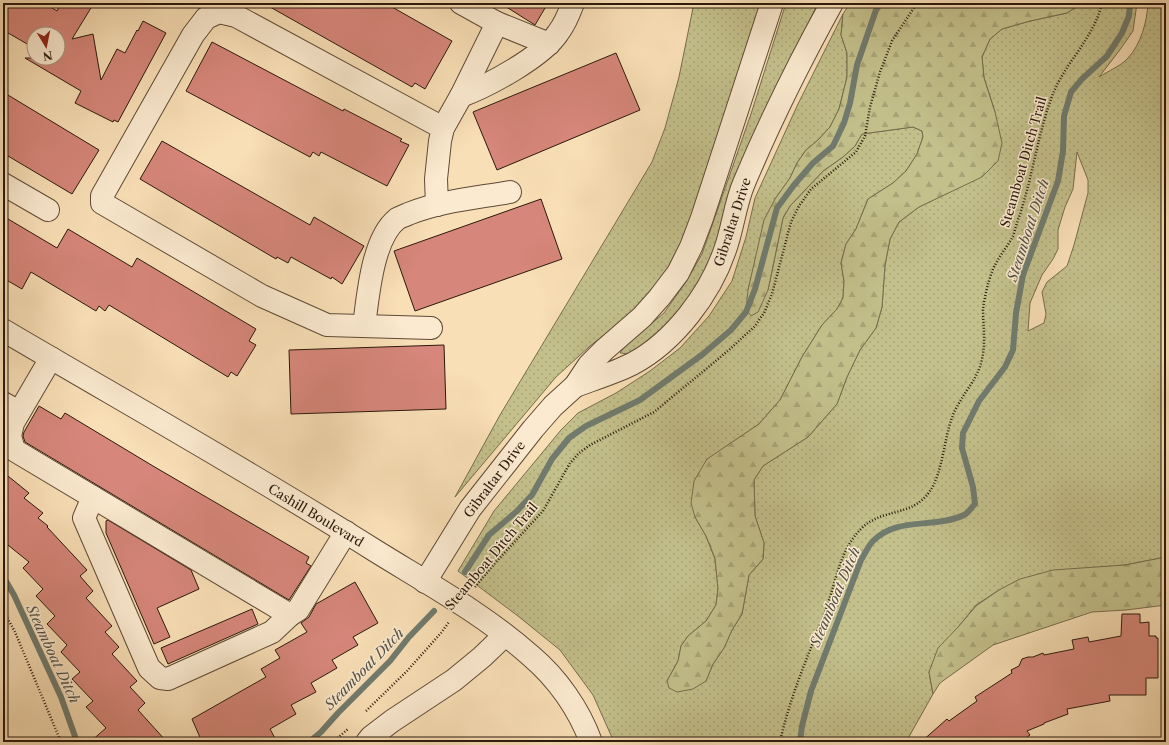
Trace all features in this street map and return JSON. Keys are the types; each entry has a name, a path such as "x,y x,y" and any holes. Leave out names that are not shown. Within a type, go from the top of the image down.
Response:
{"street":[{"path":"461,3 497,23 549,44"},
{"path":"461,96 496,80 542,50 558,34 568,15 572,3"},
{"name":"Gibraltar Drive","path":"425,582 470,509 492,479 553,406 575,386 589,365 642,317 659,298 678,272 702,218 772,3"},
{"name":"Gibraltar Drive","path":"575,386 632,364 650,353 683,322 699,302 716,272 726,249 741,190 752,165 804,53 832,3"},
{"path":"431,328 327,325 262,296 102,203 102,196 193,36 206,18 219,12 236,16 443,128"},
{"path":"437,205 436,179 440,141 443,128 461,96 497,23"},
{"path":"3,184 48,210"},
{"path":"364,326 372,273 379,249 388,230 397,219 419,210 437,205 510,192"},
{"name":"Cashill Boulevard","path":"3,330 346,532 461,605 505,635 532,657 556,682 574,706 591,742"},
{"path":"51,358 11,408 13,423 10,436 14,450 290,616"},
{"path":"93,497 84,518 149,668 160,678 168,679 272,632 298,610 346,532"},
{"path":"367,742 371,737 392,721 454,680 482,657 505,635"}],"path":[{"name":"Steamboat Ditch Trail","path":"361,716 407,671 441,633 461,605 495,563 543,511 570,463 579,453 590,444 654,412 729,350 755,326 764,313 772,294 791,222 799,206 811,189 856,152 865,136 870,107 880,72 892,41 917,3"},
{"name":"Steamboat Ditch Trail","path":"780,742 790,705 828,604 840,564 849,545 862,528 873,519 909,509 920,503 930,491 936,479 952,416 961,398 975,378 982,361 985,340 983,307 988,284 994,266 1012,237 1019,217 1028,188 1042,125 1051,96 1063,73 1099,16 1102,3"},
{"path":"3,610 15,632 61,742"},
{"path":"333,742 351,726"}],"green space":[{"path":"694,3 762,3 685,234 668,268 646,298 631,314 590,346 556,377 455,497 500,415 652,162 665,128 679,77"},
{"path":"786,3 818,3 761,120 708,264 691,295 681,309 653,336 630,354 620,353 625,346 664,313 686,282 702,254 751,114"},
{"path":"850,3 1082,3 1067,13 1002,29 990,39 982,57 984,78 995,112 1002,143 998,161 982,177 919,207 899,222 890,239 885,265 882,307 876,328 860,350 847,377 837,404 808,437 763,466 754,480 755,516 764,543 763,559 749,575 742,614 732,630 724,648 713,664 706,681 693,689 677,692 669,688 667,681 678,661 681,646 688,636 706,621 716,605 718,589 715,558 706,536 695,517 691,503 694,481 707,459 759,424 780,400 802,357 822,325 837,309 843,298 844,281 841,263 846,244 856,229 868,199 893,183 906,171 917,154 923,137 922,131 913,127 862,134 855,146 843,157 823,171 790,206 783,218 768,290 758,312 751,316 746,309 748,290 764,220 775,199 790,178 797,163 806,150 830,127 839,109 847,77 847,53 841,35 843,14"},
{"path":"1082,3 1137,3 1133,31 1099,77 1122,64 1133,52 1140,39 1146,18 1148,3 1166,3 1166,557 1107,567 999,590 976,605 959,626 929,672 933,694 906,742 614,742 593,695 560,650 458,571 494,511 561,430 578,413 616,393 650,371 680,348 709,316 732,281 746,237 755,198 798,104 843,14 841,35 847,53 847,77 839,109 830,127 806,150 797,163 790,178 775,199 748,290 768,290 783,218 790,206 823,171 843,157 855,146 862,134 913,127 922,131 923,137 917,154 906,171 893,183 868,199 856,229 846,244 841,263 844,281 843,298 837,309 822,325 802,357 780,400 759,424 708,459 695,517 706,536 715,559 718,588 716,605 706,621 688,636 681,646 678,661 667,681 706,681 713,664 724,648 732,630 742,614 749,575 763,559 764,543 755,516 754,480 763,466 808,437 837,404 847,377 860,350 876,328 882,307 885,265 890,239 899,222 919,207 947,193 995,112 984,78 982,57 990,39 1002,29 1067,13","holes":["1077,152 1088,180 1088,193 1067,266 1047,282 1042,292 1046,314 1044,323 1028,331 1030,303 1042,275 1058,249 1058,230 1065,207 1073,189"]},
{"path":"1166,557 1166,605 1126,610 1092,612 993,645 940,683 933,694 929,672 938,648 976,606 999,590 1020,579 1053,570 1125,565"}],"building":[{"path":"3,3 44,3 57,11 61,3 94,3 72,39 93,34 101,80 117,49 125,53 143,21 166,33 118,122 114,120 113,122 75,103 81,91 39,66 66,66 66,26 26,26 26,43 3,30"},
{"path":"263,3 385,3 452,41 425,89 415,83 412,87"},
{"path":"500,3 548,3 535,25"},
{"path":"212,42 343,111 344,109 402,139 400,141 409,145 387,186 321,152 319,156 313,152 310,157 186,91"},
{"path":"616,53 640,110 497,170 473,112"},
{"path":"3,92 99,150 72,194 3,153"},
{"path":"162,141 310,225 314,217 364,246 342,284 332,277 331,279 291,257 288,263 277,257 276,259 140,179"},
{"path":"541,199 562,259 415,311 394,251"},
{"path":"3,216 57,248 68,229 132,267 137,258 256,329 249,341 256,345 237,376 231,372 228,377 109,305 105,311 99,306 96,311 31,272 22,289 3,278"},
{"path":"444,345 446,409 291,414 289,350"},
{"path":"39,406 61,419 65,413 309,557 306,563 311,566 289,600 25,442 23,436 24,432"},
{"path":"3,472 29,493 24,498 43,513 38,518 48,526 47,527 87,570 80,576 93,591 86,598 112,626 105,632 119,647 112,654 137,681 130,687 145,703 138,710 167,742 90,742 106,728 86,707 93,701 72,679 80,672 61,652 67,645 47,624 55,616 36,596 43,589 23,568 29,562 3,541"},
{"path":"108,520 191,570 199,589 157,608 170,637 154,644 106,533 106,521"},
{"path":"355,582 378,623 353,637 358,645 332,660 337,668 311,683 316,692 291,705 296,714 270,729 277,742 202,742 192,719 266,677 261,669 280,658 275,650 307,632 301,623 309,617 316,604"},
{"path":"252,609 258,624 168,664 161,648"},
{"path":"1122,614 1140,614 1140,623 1149,622 1149,636 1156,636 1156,638 1158,638 1158,678 1146,678 1146,695 1109,695 1110,701 1067,709 1068,714 1027,731 1030,735 1020,742 921,742 947,719 949,721 977,701 975,697 1012,673 1011,670 1019,666 1022,659 1043,653 1044,655 1074,649 1072,640 1088,637 1089,642 1121,636"}],"waterway":[{"name":"Steamboat Ditch","path":"465,572 489,535 516,512 532,495 552,459 569,438 586,426 640,400 703,354 731,330 746,312 755,289 777,208 813,163 833,146 844,123 850,103 857,65 876,10 881,3"},
{"name":"Steamboat Ditch","path":"800,742 802,726 811,691 861,560 871,543 883,533 894,528 905,525 953,519 964,515 975,504 973,487 962,448 963,433 979,401 1005,367 1013,350 1016,313 1023,275 1058,181 1063,151 1064,116 1071,92 1082,79 1107,56 1122,33 1129,16 1130,3"},
{"name":"Steamboat Ditch","path":"3,576 14,595 61,697 77,742"},
{"name":"Steamboat Ditch","path":"309,742 321,732 390,661 409,637 434,611"}]}
